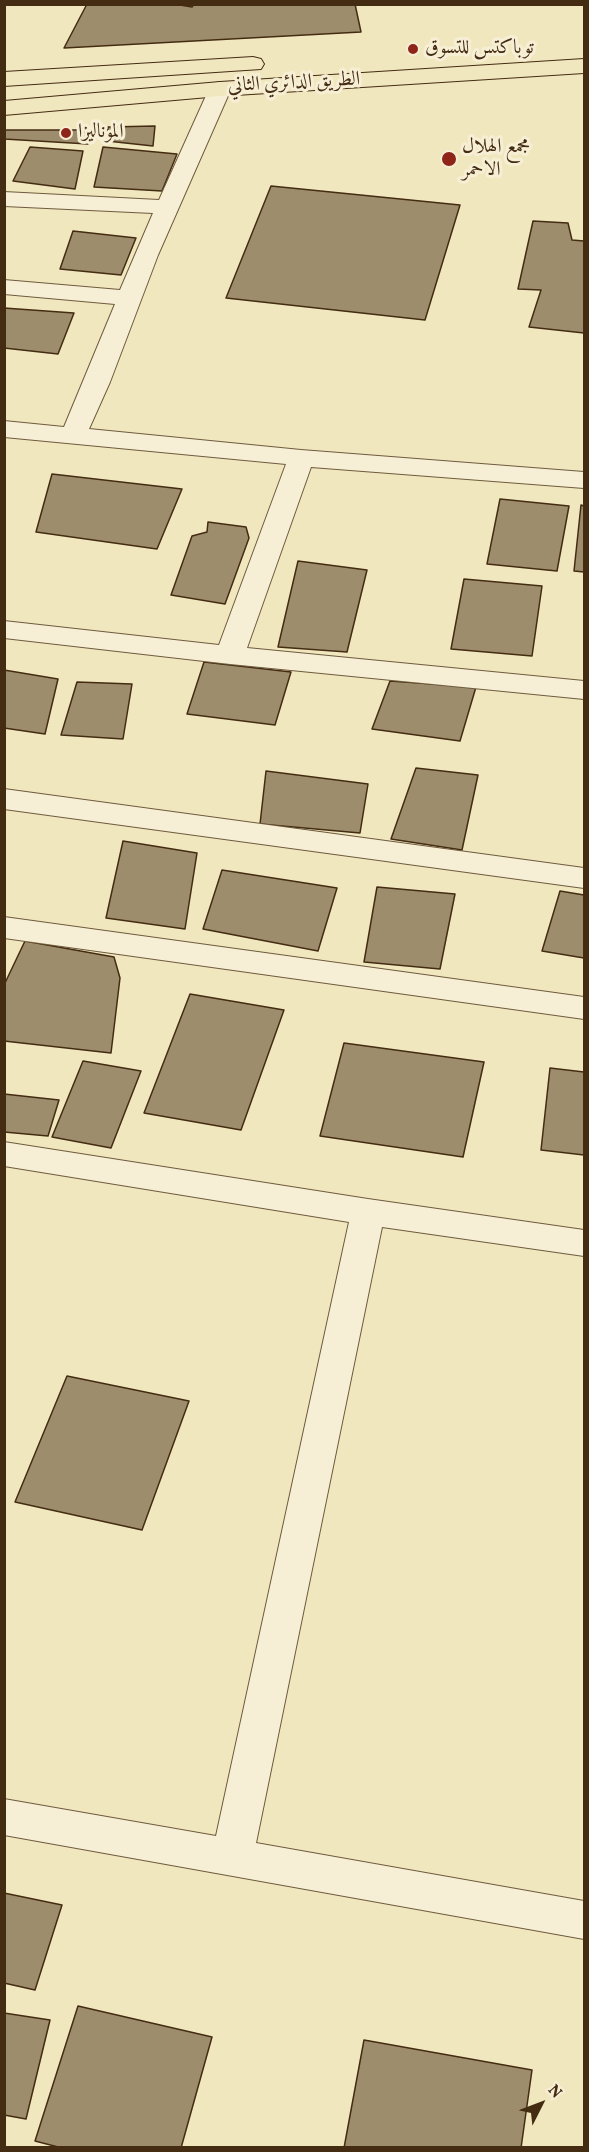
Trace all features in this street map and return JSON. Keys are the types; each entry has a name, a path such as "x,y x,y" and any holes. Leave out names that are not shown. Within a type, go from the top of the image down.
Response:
{"main road":[{"path":"474,54 585,46"},
{"name":"الطريق الدائري الثاني","path":"4,80 77,73 271,63"},
{"name":"الطريق الدائري الثاني","path":"4,108 220,88 469,75 585,66"}],"street":[{"path":"73,435 97,382 167,207 220,88"},
{"path":"4,199 167,207"},
{"path":"4,287 130,298"},
{"path":"4,429 301,458 585,480"},
{"path":"230,655 301,458"},
{"path":"4,629 230,655 585,690"},
{"path":"4,799 585,879"},
{"path":"4,927 585,1008"},
{"path":"4,1154 368,1212 585,1243"},
{"path":"232,1859 368,1212"},
{"path":"4,1817 585,1920"}],"building":[{"path":"87,4 174,4 192,7 194,4 355,4 361,32 64,48"},
{"path":"155,126 153,146 107,141 108,127"},
{"path":"4,130 85,130 88,144 4,139"},
{"path":"30,147 83,151 75,189 13,181"},
{"path":"103,147 177,154 162,191 94,187"},
{"path":"271,186 460,205 425,320 226,298"},
{"path":"533,221 568,223 572,240 584,241 584,333 529,327 541,290 518,289"},
{"path":"73,231 136,238 121,275 60,269"},
{"path":"4,308 74,313 58,354 4,348"},
{"path":"52,474 182,489 157,549 36,532"},
{"path":"500,499 569,506 557,571 487,564"},
{"path":"581,505 584,506 584,572 574,571"},
{"path":"208,522 246,527 249,538 225,604 171,595 192,536 207,532"},
{"path":"298,561 367,570 347,652 278,647"},
{"path":"464,579 542,586 532,656 451,649"},
{"path":"204,662 291,672 275,725 187,714"},
{"path":"4,670 58,679 45,734 4,728"},
{"path":"390,681 476,687 460,741 372,729"},
{"path":"77,682 132,684 123,739 61,735"},
{"path":"416,768 478,775 462,850 391,839"},
{"path":"266,771 368,784 360,833 260,824"},
{"path":"123,841 197,853 185,929 106,918"},
{"path":"222,870 337,888 318,951 203,929"},
{"path":"377,887 455,894 440,969 364,962"},
{"path":"560,891 584,895 584,958 542,951"},
{"path":"25,941 114,957 120,978 111,1053 4,1041 4,985"},
{"path":"190,994 284,1010 241,1130 144,1113"},
{"path":"344,1043 484,1062 463,1157 320,1136"},
{"path":"83,1061 141,1071 111,1148 52,1137"},
{"path":"550,1068 584,1072 584,1155 541,1150"},
{"path":"4,1094 59,1100 48,1136 4,1132"},
{"path":"67,1376 189,1401 142,1530 15,1502"},
{"path":"4,1893 62,1905 35,1990 4,1983"},
{"path":"78,2006 212,2037 181,2148 62,2148 35,2141"},
{"path":"4,2013 50,2020 26,2119 4,2115"},
{"path":"364,2040 532,2070 521,2148 344,2148"}],"place":[{"name":"توباكتس للتسوق","path":"413,49"},
{"name":"الموناليزا","path":"66,133"},
{"name":"مجمع الهلال الاحمر","path":"449,159"}]}
